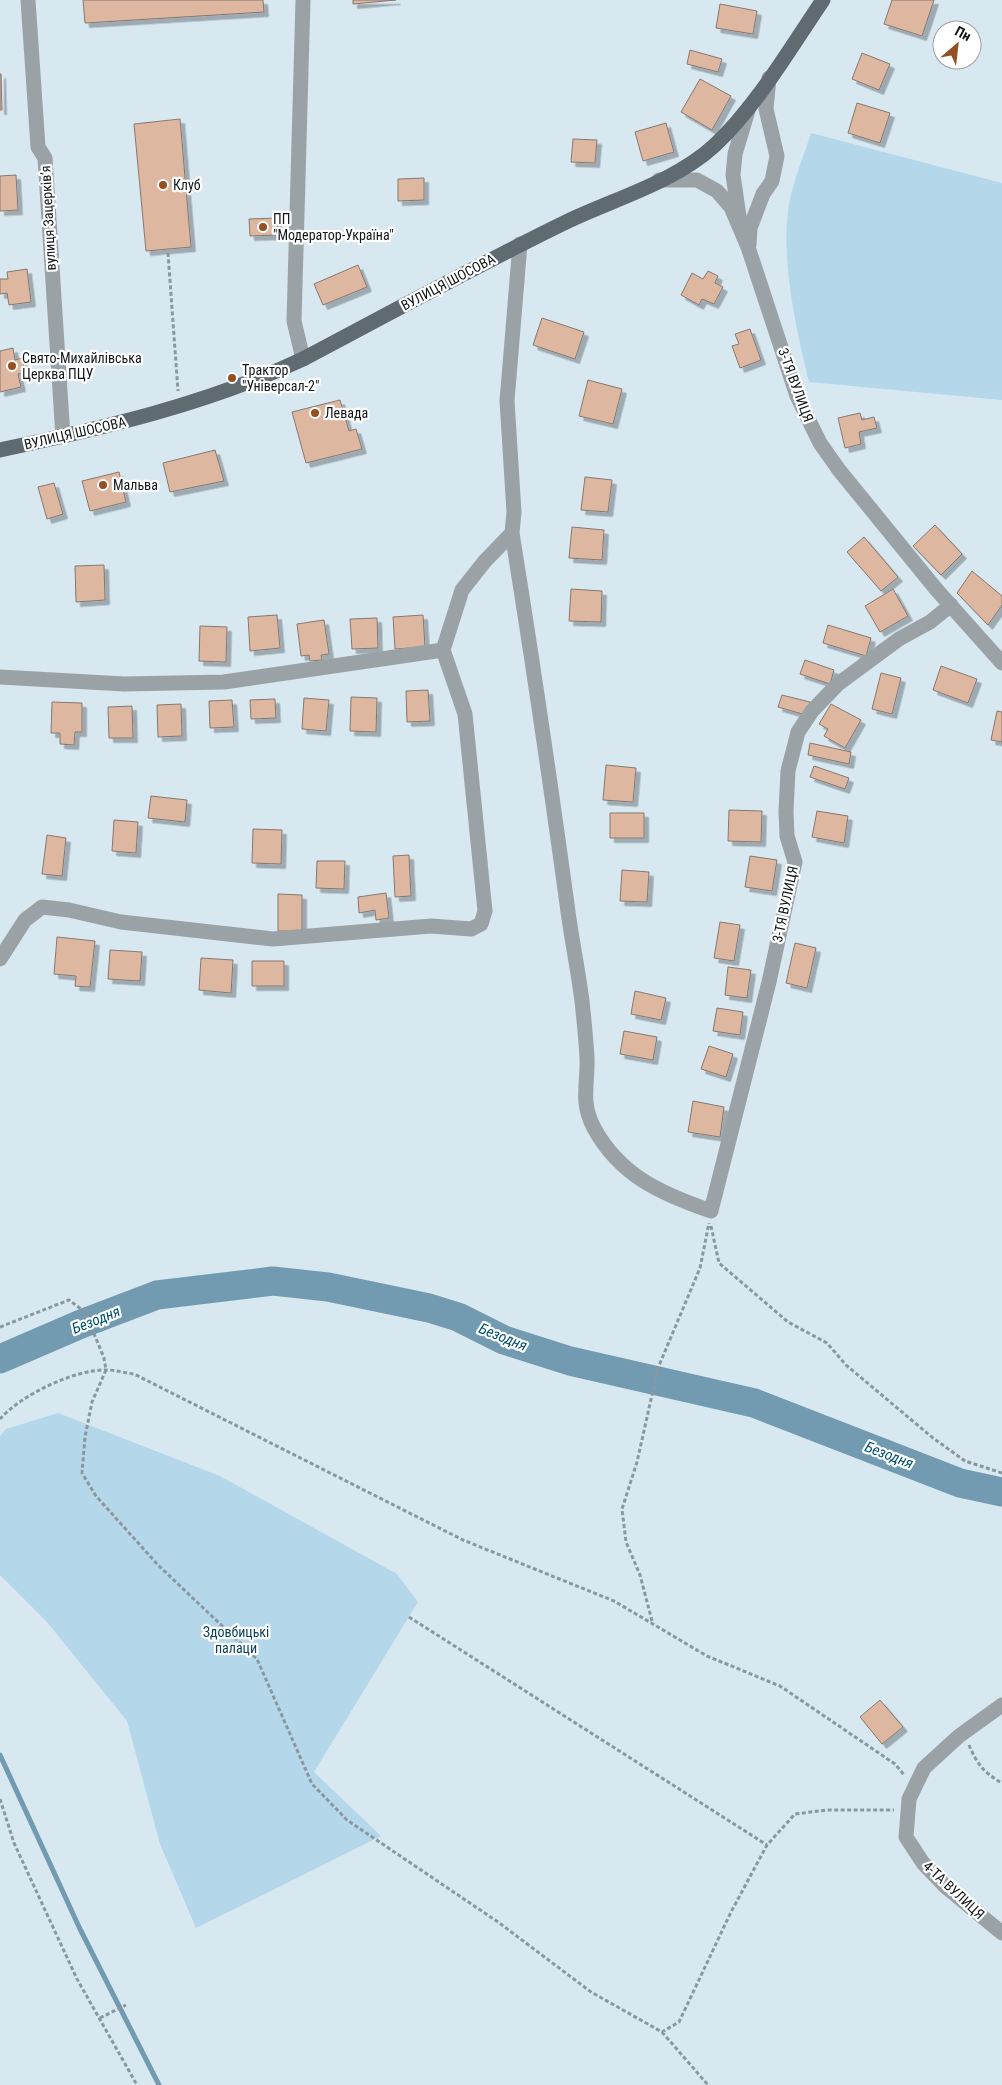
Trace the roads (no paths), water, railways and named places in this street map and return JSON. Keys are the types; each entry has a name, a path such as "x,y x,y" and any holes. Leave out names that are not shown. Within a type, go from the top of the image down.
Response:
{"main road":[{"name":"ВУЛИЦЯ ШОСОВА","path":"0,450 63,437 179,407 303,359 520,244 594,208 660,180 693,162 714,146 750,103 823,0"}],"street":[{"name":"вулиця Зацерківʼя","path":"28,0 37,140 38,147 45,158 63,437"},
{"path":"303,0 294,321 303,359"},
{"path":"748,247 750,228 763,194 772,181 777,156 766,109 769,78"},
{"path":"740,226 733,175 735,154 750,103"},
{"name":"3-ТЯ ВУЛИЦЯ","path":"660,180 687,180 708,185 717,191 731,207 748,247 797,396 820,443 839,470 950,605 1002,662"},
{"path":"0,959 25,920 42,907 69,910 121,922 273,939 431,926 471,929 480,924 485,911 466,714 443,650 462,590 485,561 512,533 514,512 507,401 520,244"},
{"name":"3-ТЯ ВУЛИЦЯ","path":"512,533 543,722 582,1001 587,1060 584,1102 595,1130 618,1161 642,1182 710,1216 769,982 795,862 787,836 786,811 788,771 798,732 812,711 838,684 899,639 930,622 950,605"},
{"path":"0,663 5,677 124,684 224,682 443,650"},
{"name":"4-ТА ВУЛИЦЯ","path":"1002,1705 963,1733 924,1768 908,1804 906,1837 923,1863 946,1887 1002,1933"}],"waterway":[{"name":"Безодня","path":"0,1359 81,1324 157,1295 273,1281 328,1287 429,1308 458,1317 504,1340 570,1361 754,1403 960,1483 1002,1492"},
{"path":"0,1755 80,1929 159,2085"}],"place":[{"name":"Клуб","path":"163,185"},
{"name":"ПП \"Модератор-Україна\"","path":"263,227"},
{"name":"Свято-Михайлівська Церква ПЦУ","path":"12,366"},
{"name":"Трактор \"Універсал-2\"","path":"232,378"},
{"name":"Левада","path":"315,413"},
{"name":"Мальва","path":"103,485"}],"park label":[{"name":"Здовбицькі палаци","path":"236,1640"}]}
